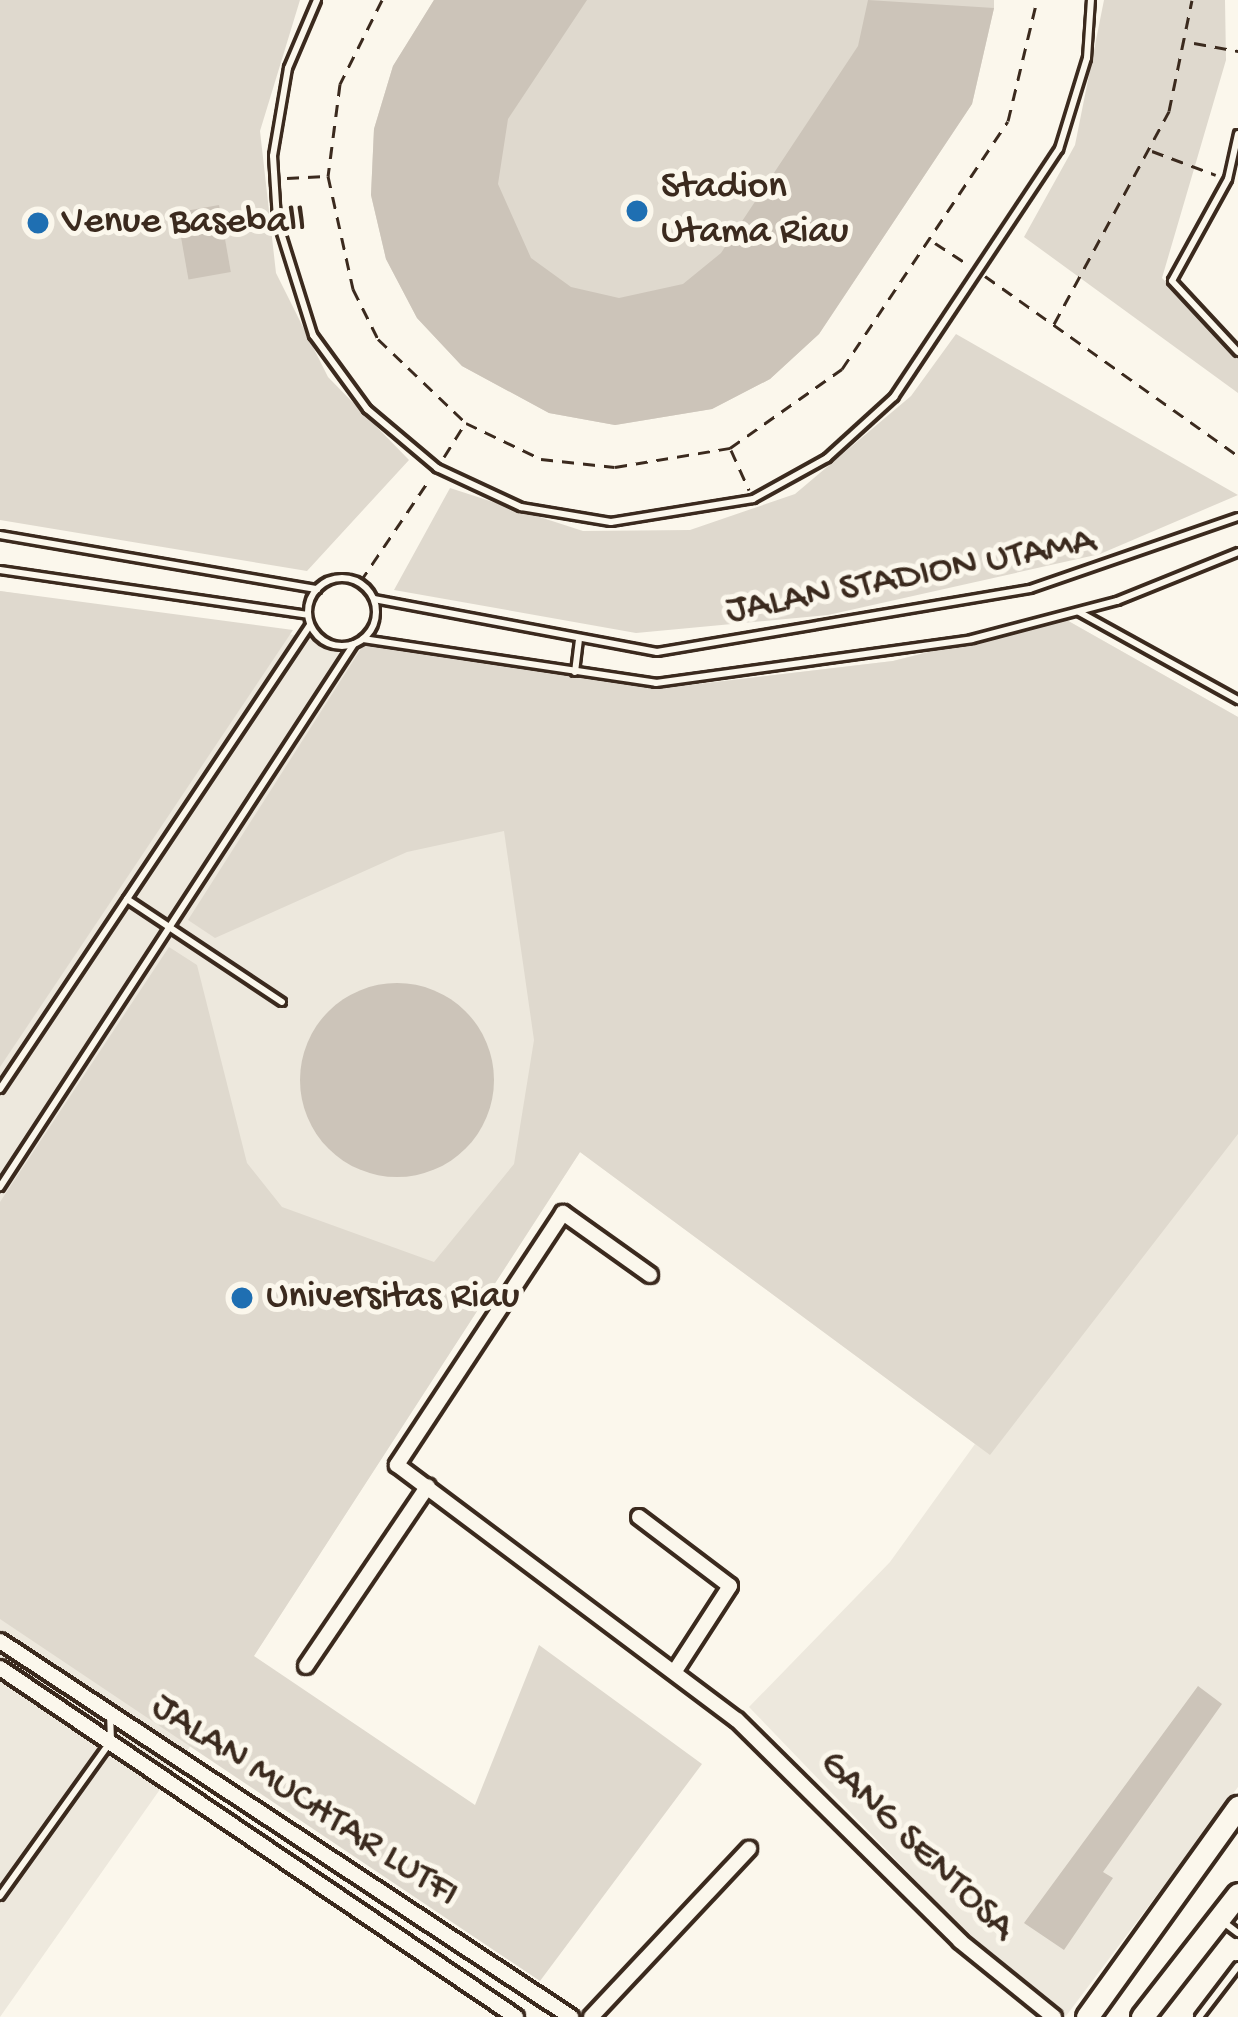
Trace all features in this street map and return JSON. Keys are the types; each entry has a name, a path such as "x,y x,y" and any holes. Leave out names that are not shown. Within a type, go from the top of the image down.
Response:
{"main road":[{"path":"1087,2017 1238,1807"},
{"path":"1142,2017 1238,1894"}],"street":[{"path":"306,1666 428,1486 397,1465 562,1214 650,1274"},
{"name":"GANG SENTOSA","path":"428,1486 737,1720 960,1941 1054,2017"},
{"path":"640,1517 730,1586 675,1671"},
{"name":"JALAN MUCHTAR LUTFI","path":"0,1641 571,2017"},
{"name":"JALAN MUCHTAR LUTFI","path":"0,1668 519,2017"},
{"path":"591,2017 748,1849"},
{"path":"519,2017 539,1996"}],"lane":[{"path":"317,0 288,68 273,179 313,335 367,410 437,468 521,506 611,522 753,499 863,430 978,272 1059,149 1087,58 1090,0"},
{"path":"1238,134 1228,179 1172,281 1238,352"},
{"path":"1228,179 1238,183"},
{"name":"JALAN STADION UTAMA","path":"374,599 657,652 849,626 1115,566 1238,517"},
{"path":"0,535 317,589 360,582 374,599 364,639 331,644 309,620 0,570"},
{"name":"JALAN STADION UTAMA","path":"364,639 656,682 808,665 1077,610 1238,552"},
{"path":"0,1089 309,620 317,589"},
{"path":"1077,610 1238,700"},
{"path":"575,672 579,641"},
{"path":"0,1187 354,644"},
{"path":"127,899 282,1002"},
{"path":"0,1896 111,1741 110,1714"},
{"path":"1219,1918 1238,1933"},
{"path":"1199,2017 1238,1966"}],"path":[{"path":"382,0 340,84 328,176 353,289 378,339 466,423 541,459 615,467 730,448 842,369 933,242 1009,121 1037,0"},
{"path":"1054,324 1150,151 1192,43 1192,0"},
{"path":"1192,43 1238,51"},
{"path":"1150,151 1228,179"},
{"path":"273,179 328,176"},
{"path":"933,242 1238,456"},
{"path":"449,449 466,423"},
{"path":"730,448 753,499"},
{"path":"360,582 437,468"}],"shaded area":[{"path":"0,0 300,0 260,131 276,273 328,377 409,460 307,571 0,520"},
{"name":"Stadion Utama Riau","path":"434,0 994,0 994,8 972,104 819,334 770,379 712,409 615,425 549,413 462,366 417,318 386,259 371,195 374,129 393,66"},
{"path":"1104,0 1225,0 1226,60 1162,278 1238,356 1238,393 1024,237 1075,145"},
{"path":"956,334 1238,495 1100,554 828,615 636,633 394,590 450,488 583,531 690,530 795,494 911,396"},
{"name":"Universitas Riau","path":"0,591 657,689 893,661 1063,618 1238,717 1238,1787 1066,2016 980,1947 749,1707 890,1562 975,1444 580,1152 253,1657 0,2017"},
{"path":"0,591 293,630 0,1067"},
{"name":"Universitas Riau","path":"1063,618 1238,717 1238,1134 990,1455 580,1152 254,1656 475,1805 539,1645 702,1764 540,1981 0,1619 0,1202 169,947 197,965 247,1163 282,1207 434,1262 514,1164 534,1040 504,831 407,852 215,938 188,920 364,644 657,689 893,661"}],"building":[{"name":"Stadion Utama Riau","path":"434,0 587,0 508,119 498,184 531,258 571,287 619,298 683,284 721,253 858,46 868,0 994,8 972,104 819,334 770,379 712,409 615,425 549,413 462,366 417,318 386,259 371,195 374,129 393,66"},
{"path":"219,205 231,272 188,279 177,212"},
{"path":"397,983 434,990 466,1011 487,1043 494,1080 487,1117 466,1149 434,1170 397,1177 360,1170 328,1149 307,1117 300,1080 307,1043 328,1011 360,990"},
{"path":"1198,1686 1222,1704 1103,1872 1113,1878 1064,1950 1024,1923"}],"place":[{"name":"Stadion Utama Riau","path":"637,211"},
{"name":"Venue Baseball","path":"38,223"},
{"name":"Universitas Riau","path":"242,1298"}]}
